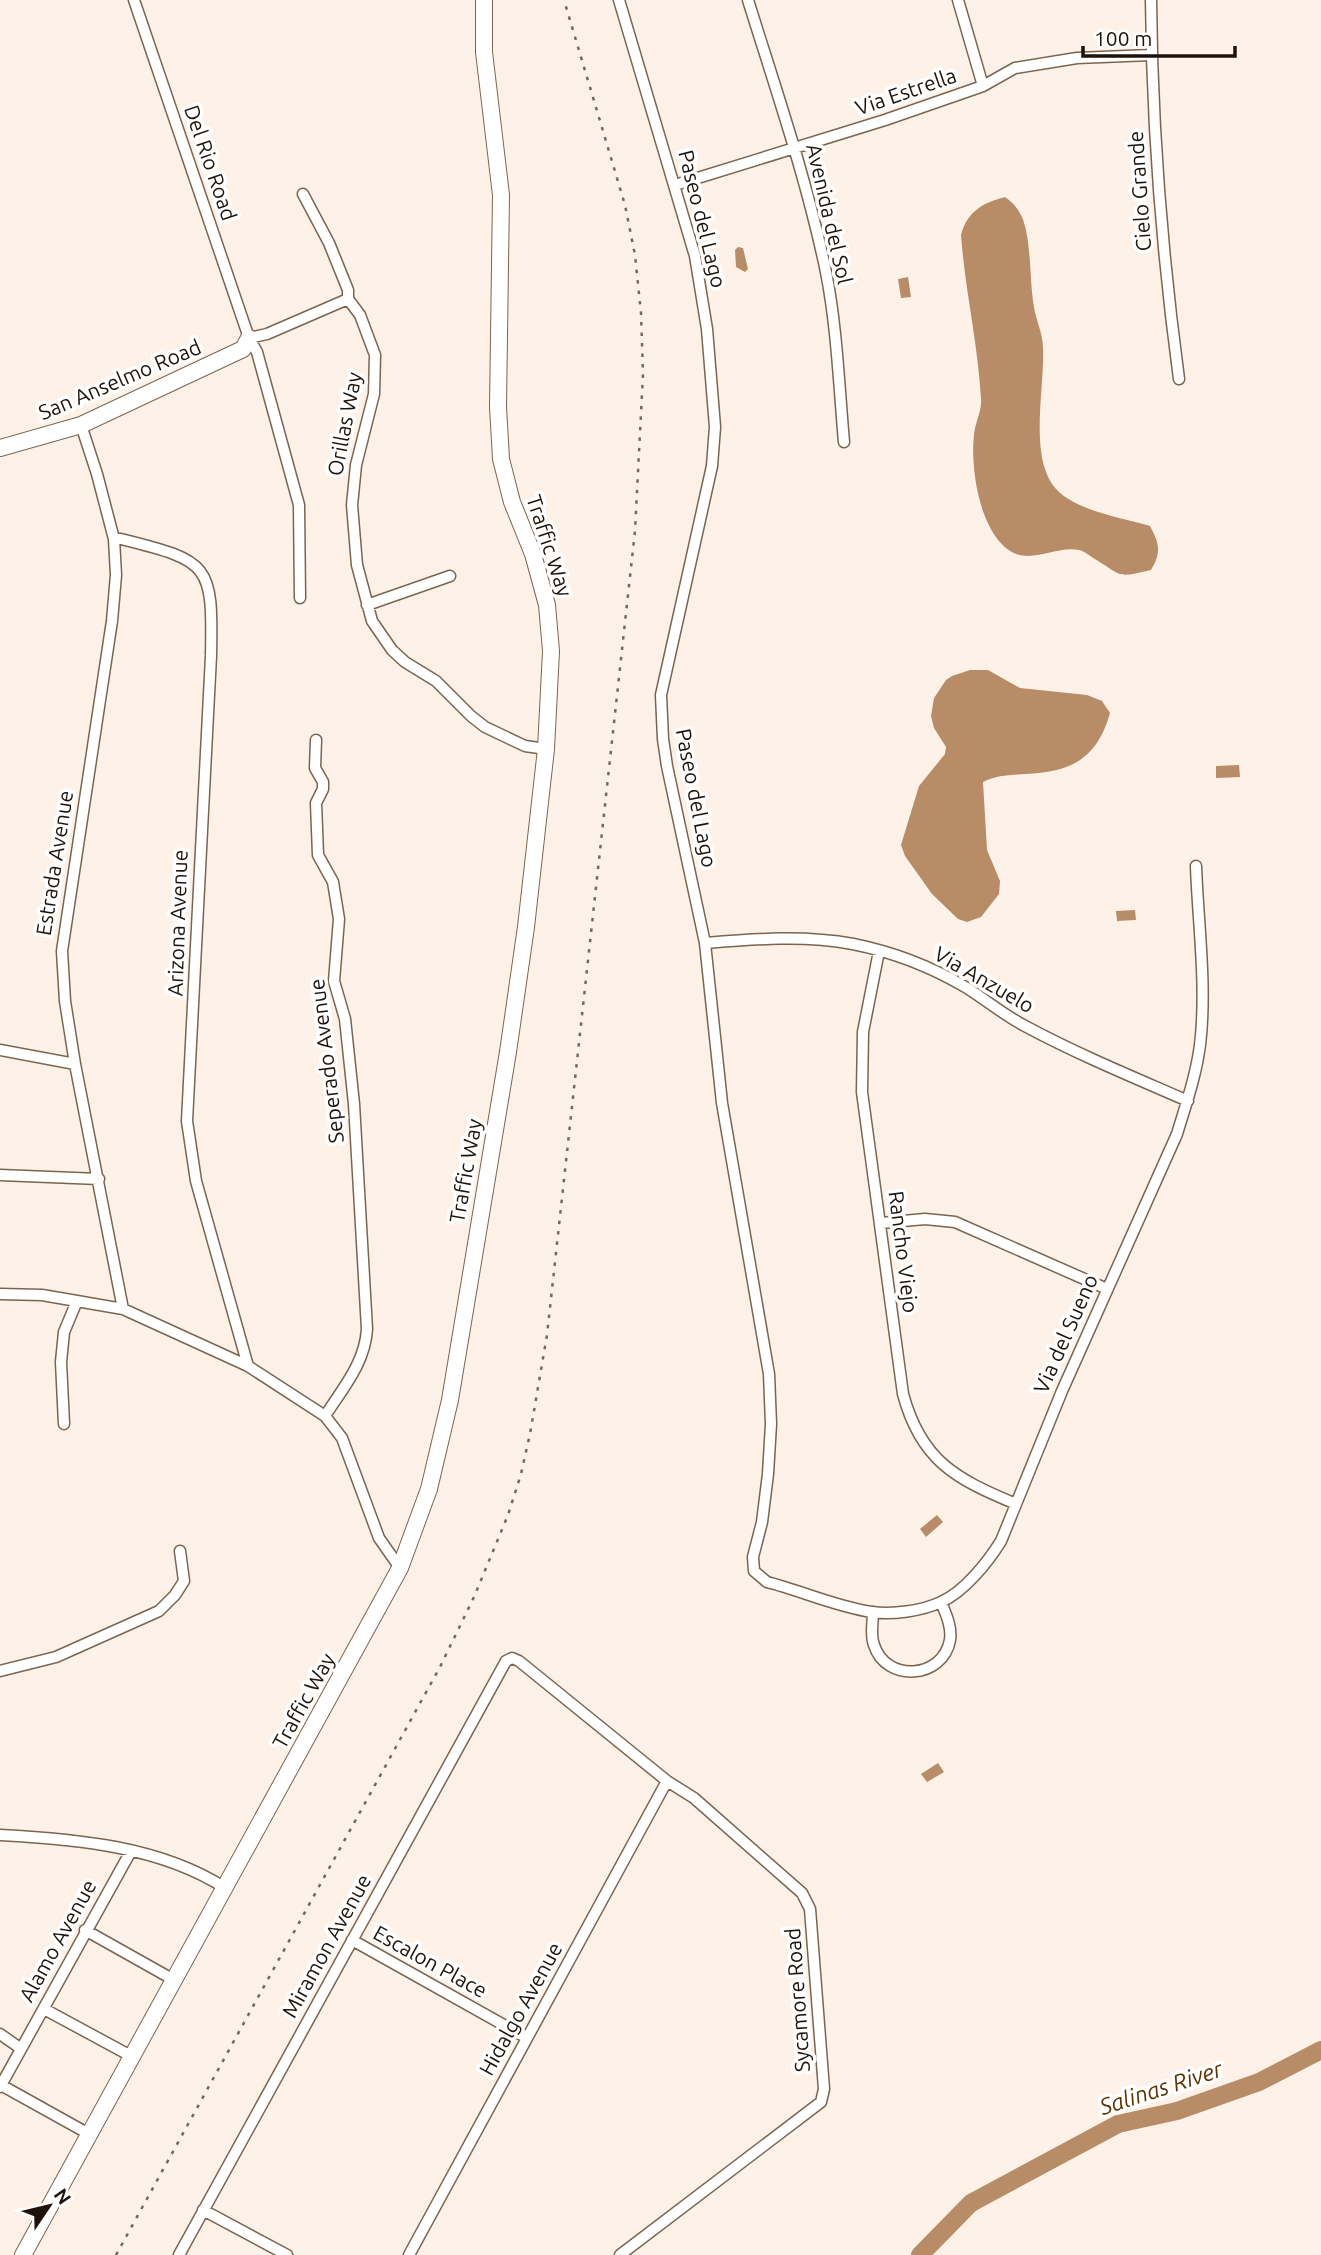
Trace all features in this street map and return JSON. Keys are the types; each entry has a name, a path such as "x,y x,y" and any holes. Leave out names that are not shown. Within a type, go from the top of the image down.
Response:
{"street":[{"name":"Del Rio Road","path":"134,0 249,338"},
{"name":"Traffic Way","path":"23,2255 400,1568 429,1489 450,1400 526,927 546,749 551,651 547,605 501,459 498,407 501,195 484,52 484,0"},
{"name":"Paseo del Lago","path":"619,0 695,256 707,329 715,426 712,466 661,695 667,766 705,943 722,1103 769,1374 771,1424 768,1474 762,1522 753,1556 754,1571"},
{"name":"Avenida del Sol","path":"748,0 813,213 835,331 844,442"},
{"path":"958,0 983,86"},
{"name":"Cielo Grande","path":"1150,0 1159,207 1179,379"},
{"name":"Via Estrella","path":"675,186 795,150 983,86 1015,68 1051,61 1151,55"},
{"name":"Orillas Way","path":"303,194 329,243 348,290 348,299 363,321 376,366 374,394 353,486 353,538 360,584 376,629 405,662 436,681 471,716 493,731 525,746 546,749"},
{"path":"300,598 299,505 257,352 249,338 267,334 348,299"},
{"name":"San Anselmo Road","path":"0,448 81,425 243,349 249,338"},
{"name":"Estrada Avenue","path":"81,425 114,539 116,575 112,621 61,951 65,1001 75,1064 123,1309"},
{"name":"Arizona Avenue","path":"114,539 175,552 202,572 210,591 211,656 187,1121 196,1181 248,1366"},
{"path":"367,605 450,576"},
{"name":"Seperado Avenue","path":"316,740 315,768 323,782 323,789 316,803 318,855 333,882 339,919 334,981 345,1019 348,1044 367,1315 366,1340 358,1366 324,1416"},
{"name":"Via del Sueno","path":"754,1571 767,1582 873,1612 913,1610 941,1602 989,1559 1006,1531 1107,1289 1177,1134 1188,1101 1200,1045 1202,1017 1195,866"},
{"name":"Via Anzuelo","path":"705,943 794,938 824,940 878,951 940,974 1057,1043 1188,1101"},
{"name":"Rancho Viejo","path":"878,951 867,1002 861,1062 862,1092 902,1394 915,1427 938,1460 970,1485 1016,1504"},
{"path":"0,1051 75,1064"},
{"path":"0,1175 99,1179"},
{"path":"881,1223 925,1219 955,1222 1107,1289"},
{"path":"0,1294 32,1294 123,1309 248,1366 324,1416 342,1438 379,1538 400,1568"},
{"path":"64,1424 64,1332 77,1301"},
{"path":"0,1671 56,1657 159,1611 184,1581 180,1551"},
{"path":"873,1612 872,1637 879,1656 895,1669 915,1672 934,1665 947,1649 950,1629 941,1602"},
{"name":"Sycamore Road","path":"512,1658 667,1781 694,1798 802,1893 810,1909 824,2089 821,2102 620,2255"},
{"name":"Miramon Avenue","path":"178,2255 506,1661 512,1658"},
{"name":"Hidalgo Avenue","path":"410,2255 667,1781"},
{"path":"0,1835 66,1839 131,1851 180,1865 225,1888"},
{"name":"Alamo Avenue","path":"0,2086 131,1851"},
{"path":"85,1930 174,1980"},
{"name":"Escalon Place","path":"352,1940 527,2038"},
{"path":"44,2009 131,2056"},
{"path":"0,2034 20,2048"},
{"path":"0,2086 89,2134"},
{"path":"204,2210 287,2255"}],"shaded area":[{"path":"1005,197 1015,206 1025,227 1034,307 1043,343 1040,441 1047,476 1056,489 1075,503 1100,513 1150,526 1158,548 1151,570 1119,574 1085,552 1071,549 1031,556 1016,554 1004,546 994,534 986,518 974,465 974,435 981,399 961,235 971,214 989,202"},
{"path":"738,247 743,248 748,269 745,272 736,267 735,250"},
{"path":"908,277 911,297 901,298 898,279"},
{"path":"970,670 988,670 1020,688 1087,695 1102,701 1110,713 1098,742 1090,752 1069,766 1042,773 993,778 983,782 987,850 1000,881 999,894 981,917 967,922 958,919 932,894 905,856 901,845 919,786 945,754 946,747 934,728 931,716 934,698 946,680"},
{"path":"1239,765 1240,777 1216,778 1216,766"},
{"path":"1135,910 1136,920 1117,921 1116,911"},
{"path":"937,1515 943,1522 926,1537 920,1529"},
{"path":"938,1763 944,1772 927,1782 921,1774"}],"waterway":[{"name":"Salinas River","path":"920,2255 971,2203 1118,2124 1177,2111 1259,2082 1321,2050"}],"railway":[{"path":"116,2255 440,1667 474,1597 508,1515 530,1434 547,1335 635,531 643,374 635,255 625,205 564,0"}]}
